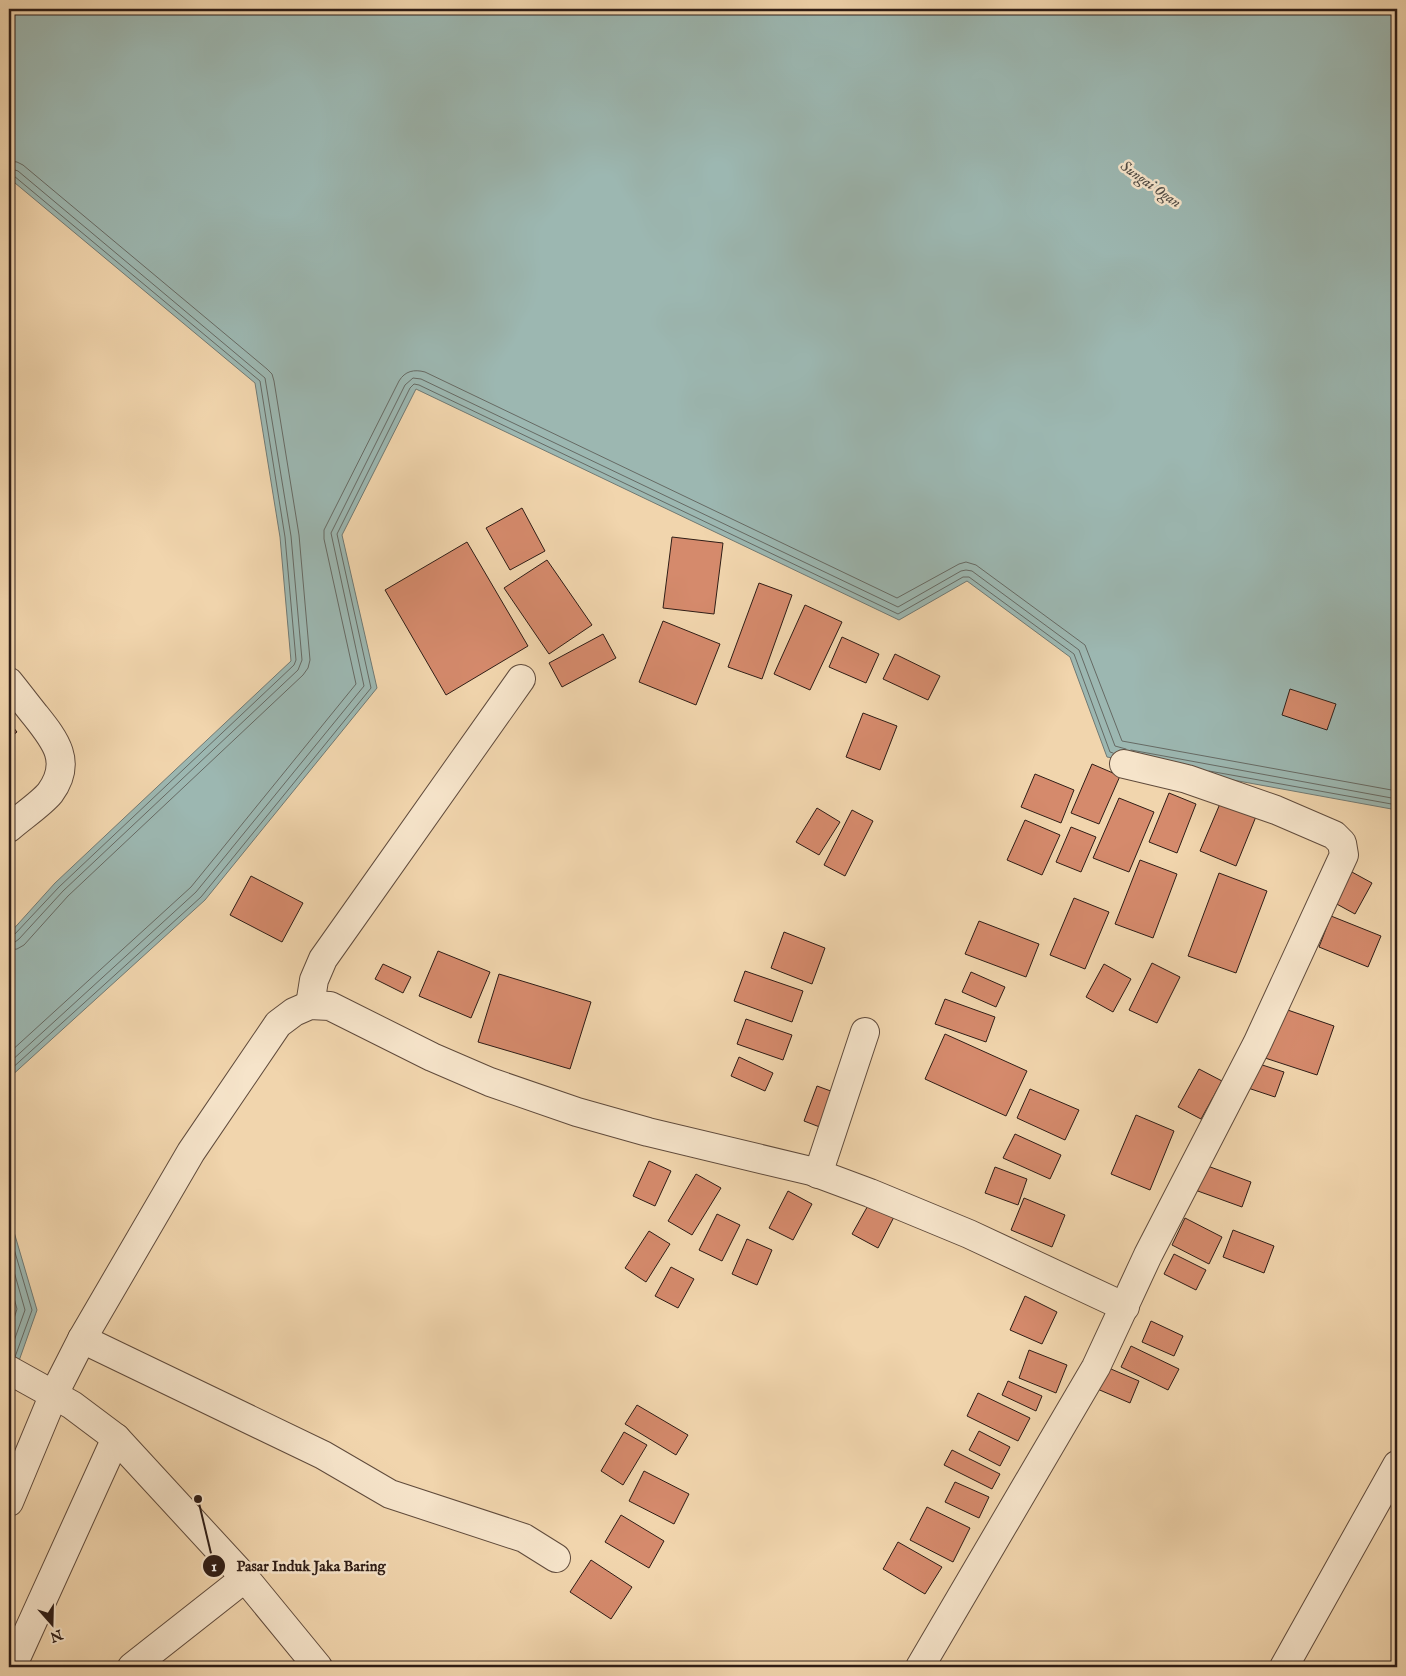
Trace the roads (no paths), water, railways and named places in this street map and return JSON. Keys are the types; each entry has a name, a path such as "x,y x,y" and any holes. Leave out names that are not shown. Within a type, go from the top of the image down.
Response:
{"street":[{"path":"310,1005 314,980 323,958 520,679"},
{"path":"9,682 50,732 58,746 61,761 58,779 49,794 9,828"},
{"path":"920,1667 1096,1367 1148,1254 1258,1044 1344,855 1342,843 1334,835 1276,810 1187,779 1124,764"},
{"path":"9,1502 49,1391 82,1339 191,1152 278,1024 294,1012 310,1005 330,1006 432,1057 490,1082 577,1112 648,1132 818,1174 870,1193 969,1234 1125,1307"},
{"path":"818,1174 865,1032"},
{"path":"82,1339 323,1455 390,1494 524,1538 556,1558"},
{"path":"9,1370 49,1391 86,1415 116,1438 246,1578 318,1667"},
{"path":"12,1667 116,1438"},
{"path":"1284,1667 1395,1476"},
{"path":"132,1667 246,1578"}],"water":[{"name":"Sungai Ogan","path":"9,9 1397,9 1397,810 1107,757 1070,657 967,581 899,620 416,389 342,535 377,688 205,900 9,1078 9,934 55,883 291,661 280,537 255,383 9,178"},
{"path":"9,1215 37,1310 9,1389"}],"place":[{"name":"Pasar Induk Jaka Baring","path":"198,1499"}]}
